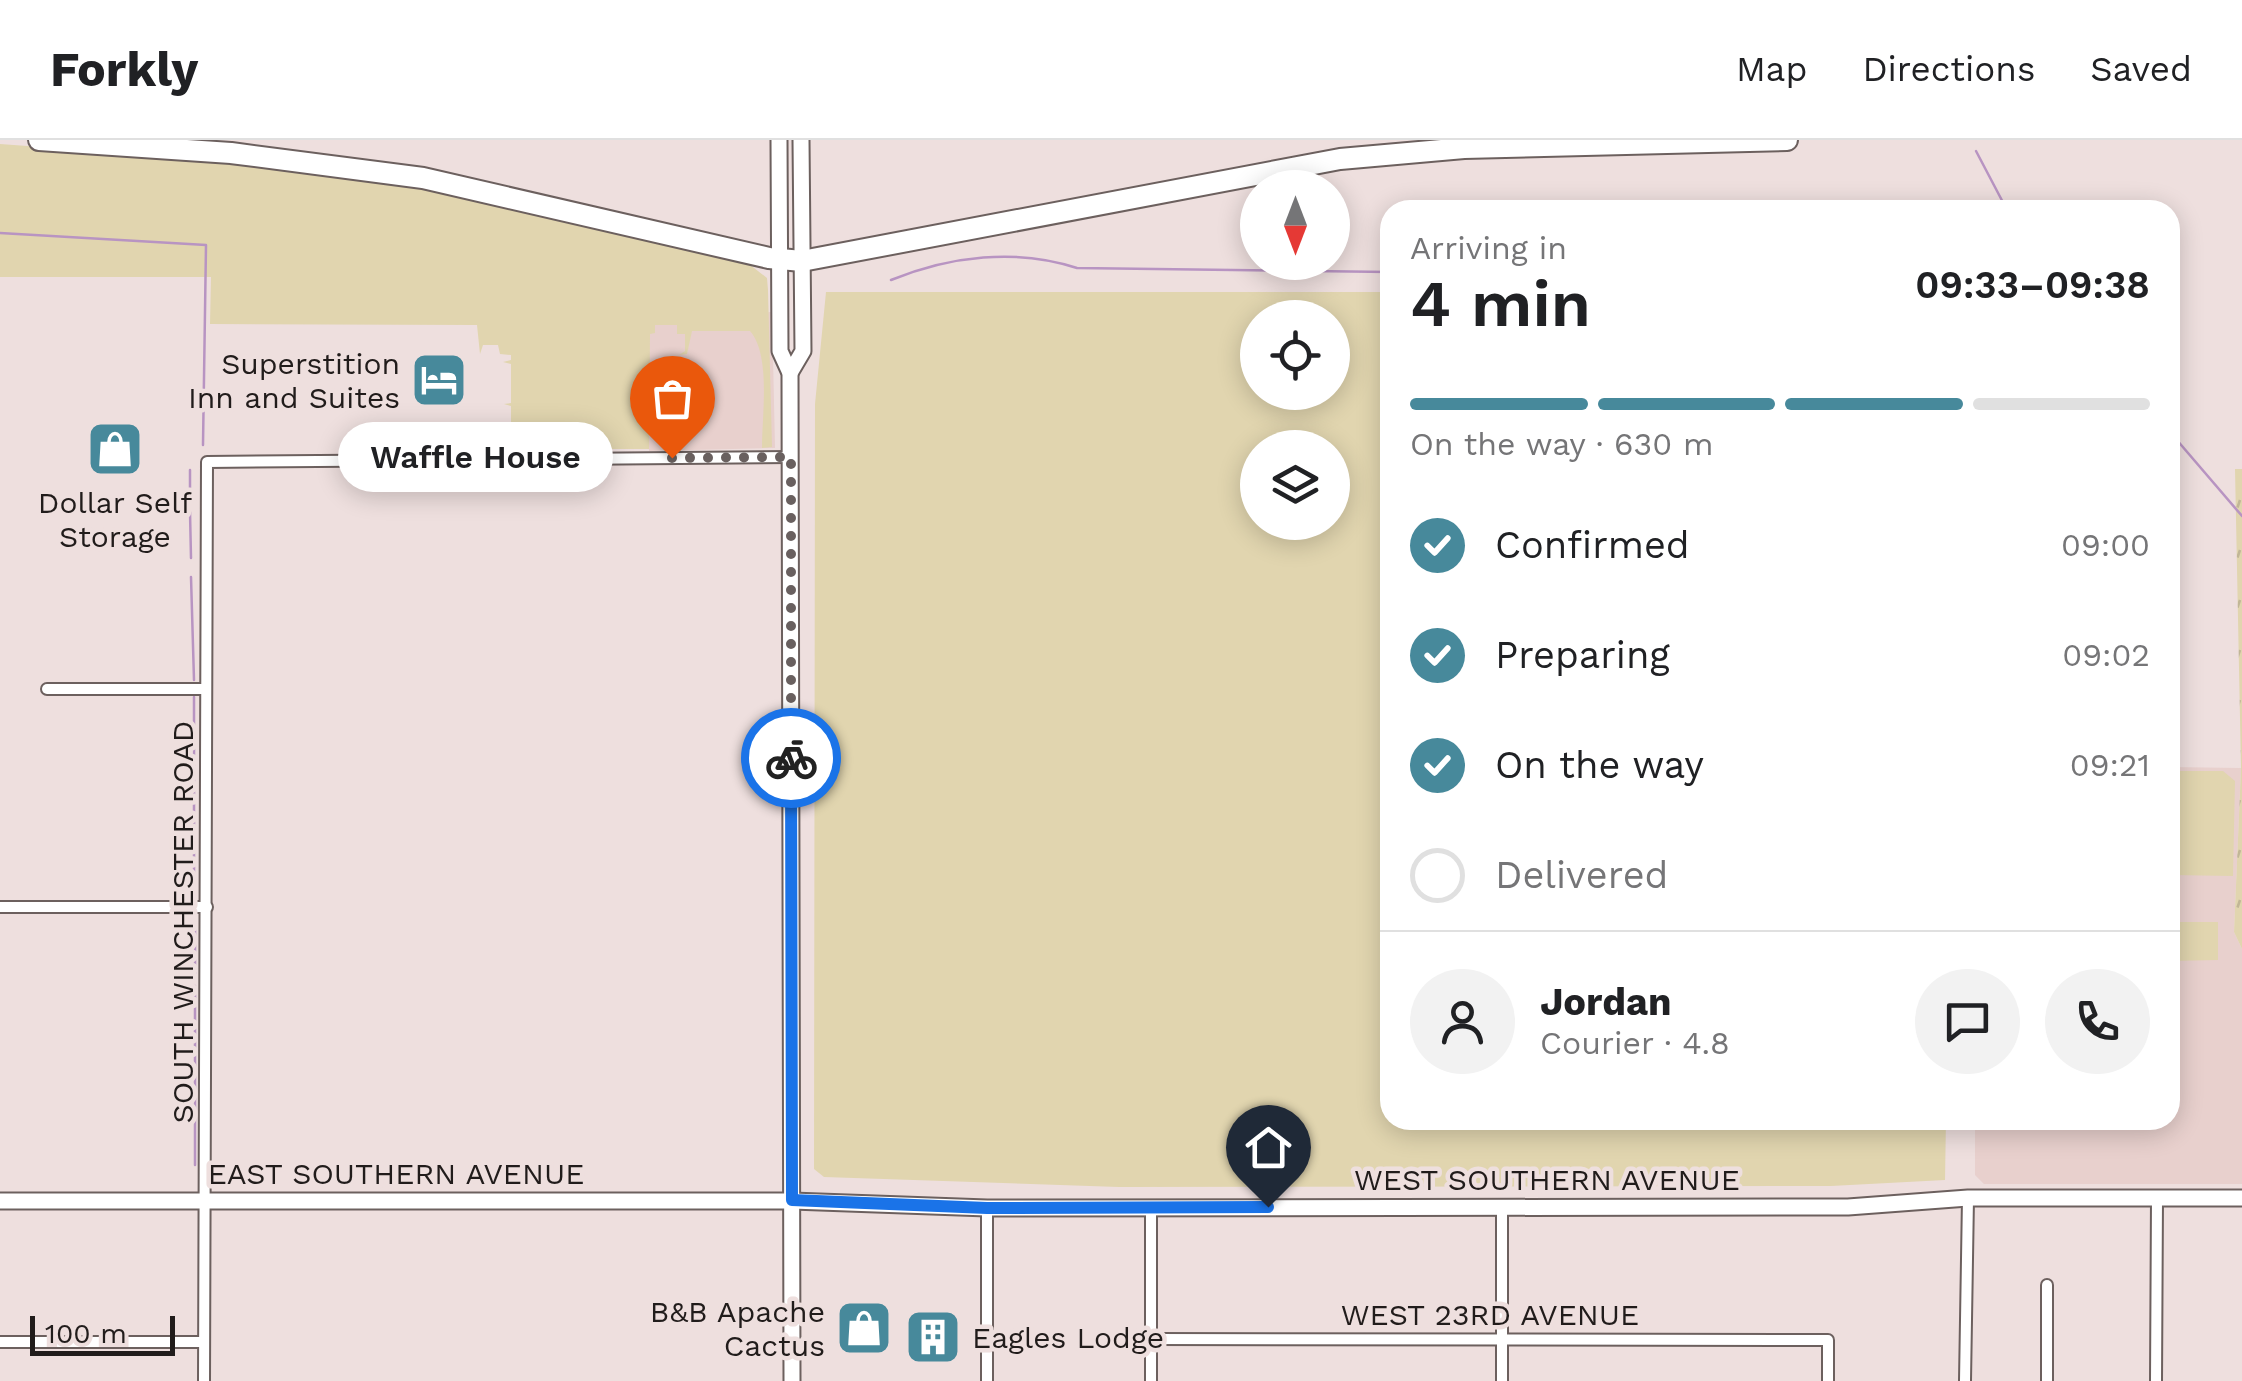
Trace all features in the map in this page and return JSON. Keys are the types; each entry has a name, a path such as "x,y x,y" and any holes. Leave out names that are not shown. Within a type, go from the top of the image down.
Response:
{"highway":[{"path":"39,140 231,154 423,178 779,260 802,262 1355,157 1464,148 1787,140"}],"main road":[{"path":"779,140 780,351 790,373 791,457 792,1381"},
{"path":"790,373 803,351 802,140"},
{"name":"WEST SOUTHERN AVENUE","path":"792,1200 987,1208 1848,1206 1968,1198 2242,1198"},
{"name":"EAST SOUTHERN AVENUE","path":"0,1201 792,1200"}],"street":[{"name":"SOUTH WINCHESTER ROAD","path":"204,1381 207,462 791,457"},
{"path":"47,689 206,688"},
{"path":"0,907 207,906"},
{"path":"1965,1381 1968,1198"},
{"path":"2156,1198 2156,1381"},
{"path":"1151,1207 1151,1381"},
{"path":"1502,1207 1502,1381"},
{"path":"986,1381 987,1208"},
{"path":"2046,1381 2047,1284"},
{"name":"WEST 23RD AVENUE","path":"1152,1340 1828,1340 1828,1381"},
{"path":"0,1342 204,1342"}],"shaded area":[{"path":"772,312 775,448 649,451 647,315"},
{"path":"2180,767 2241,768 2234,932 2242,949 2242,1184 1984,1184 1975,1175 1975,1130 2180,1130"}],"green space":[{"path":"0,144 288,165 422,184 749,264 767,278 772,447 762,448 763,370 757,342 750,331 692,331 687,354 679,355 685,351 685,334 677,334 677,325 655,325 655,333 650,334 649,449 511,449 511,406 504,404 511,403 511,364 503,362 511,360 511,355 500,354 498,345 483,345 480,354 477,325 210,324 211,277 0,277"},
{"path":"826,292 1380,292 1380,1130 1946,1130 1945,1180 1831,1186 1119,1187 824,1177 814,1169 815,404"},
{"path":"2235,469 2242,469 2242,949 2234,932 2241,768"},
{"path":"2180,771 2223,771 2235,781 2233,876 2180,875"},
{"path":"2180,922 2218,922 2218,960 2180,961"}],"waterway":[{"path":"1976,151 2002,200"},
{"path":"0,233 206,245 203,445"},
{"path":"891,280 960,260 1007,257 1077,268 1380,272"},
{"path":"2180,444 2242,516"},
{"path":"190,470 190,492"},
{"path":"190,512 191,558"},
{"path":"191,577 194,680"},
{"path":"194,697 194,884"},
{"path":"195,925 195,976"},
{"path":"195,986 195,1089"},
{"path":"195,1098 195,1165"}],"way so far":[{"path":"672,458 791,457 791,758"}],"place":[{"name":"Superstition Inn and Suites","path":"439,380"},
{"name":"Dollar Self Storage","path":"115,449"},
{"name":"Waffle House","path":"672,458"},
{"name":"B&B Apache Cactus","path":"864,1328"},
{"name":"Eagles Lodge","path":"933,1337"}],"route":[{"path":"791,758 792,1200 987,1208 1268,1207"}]}
